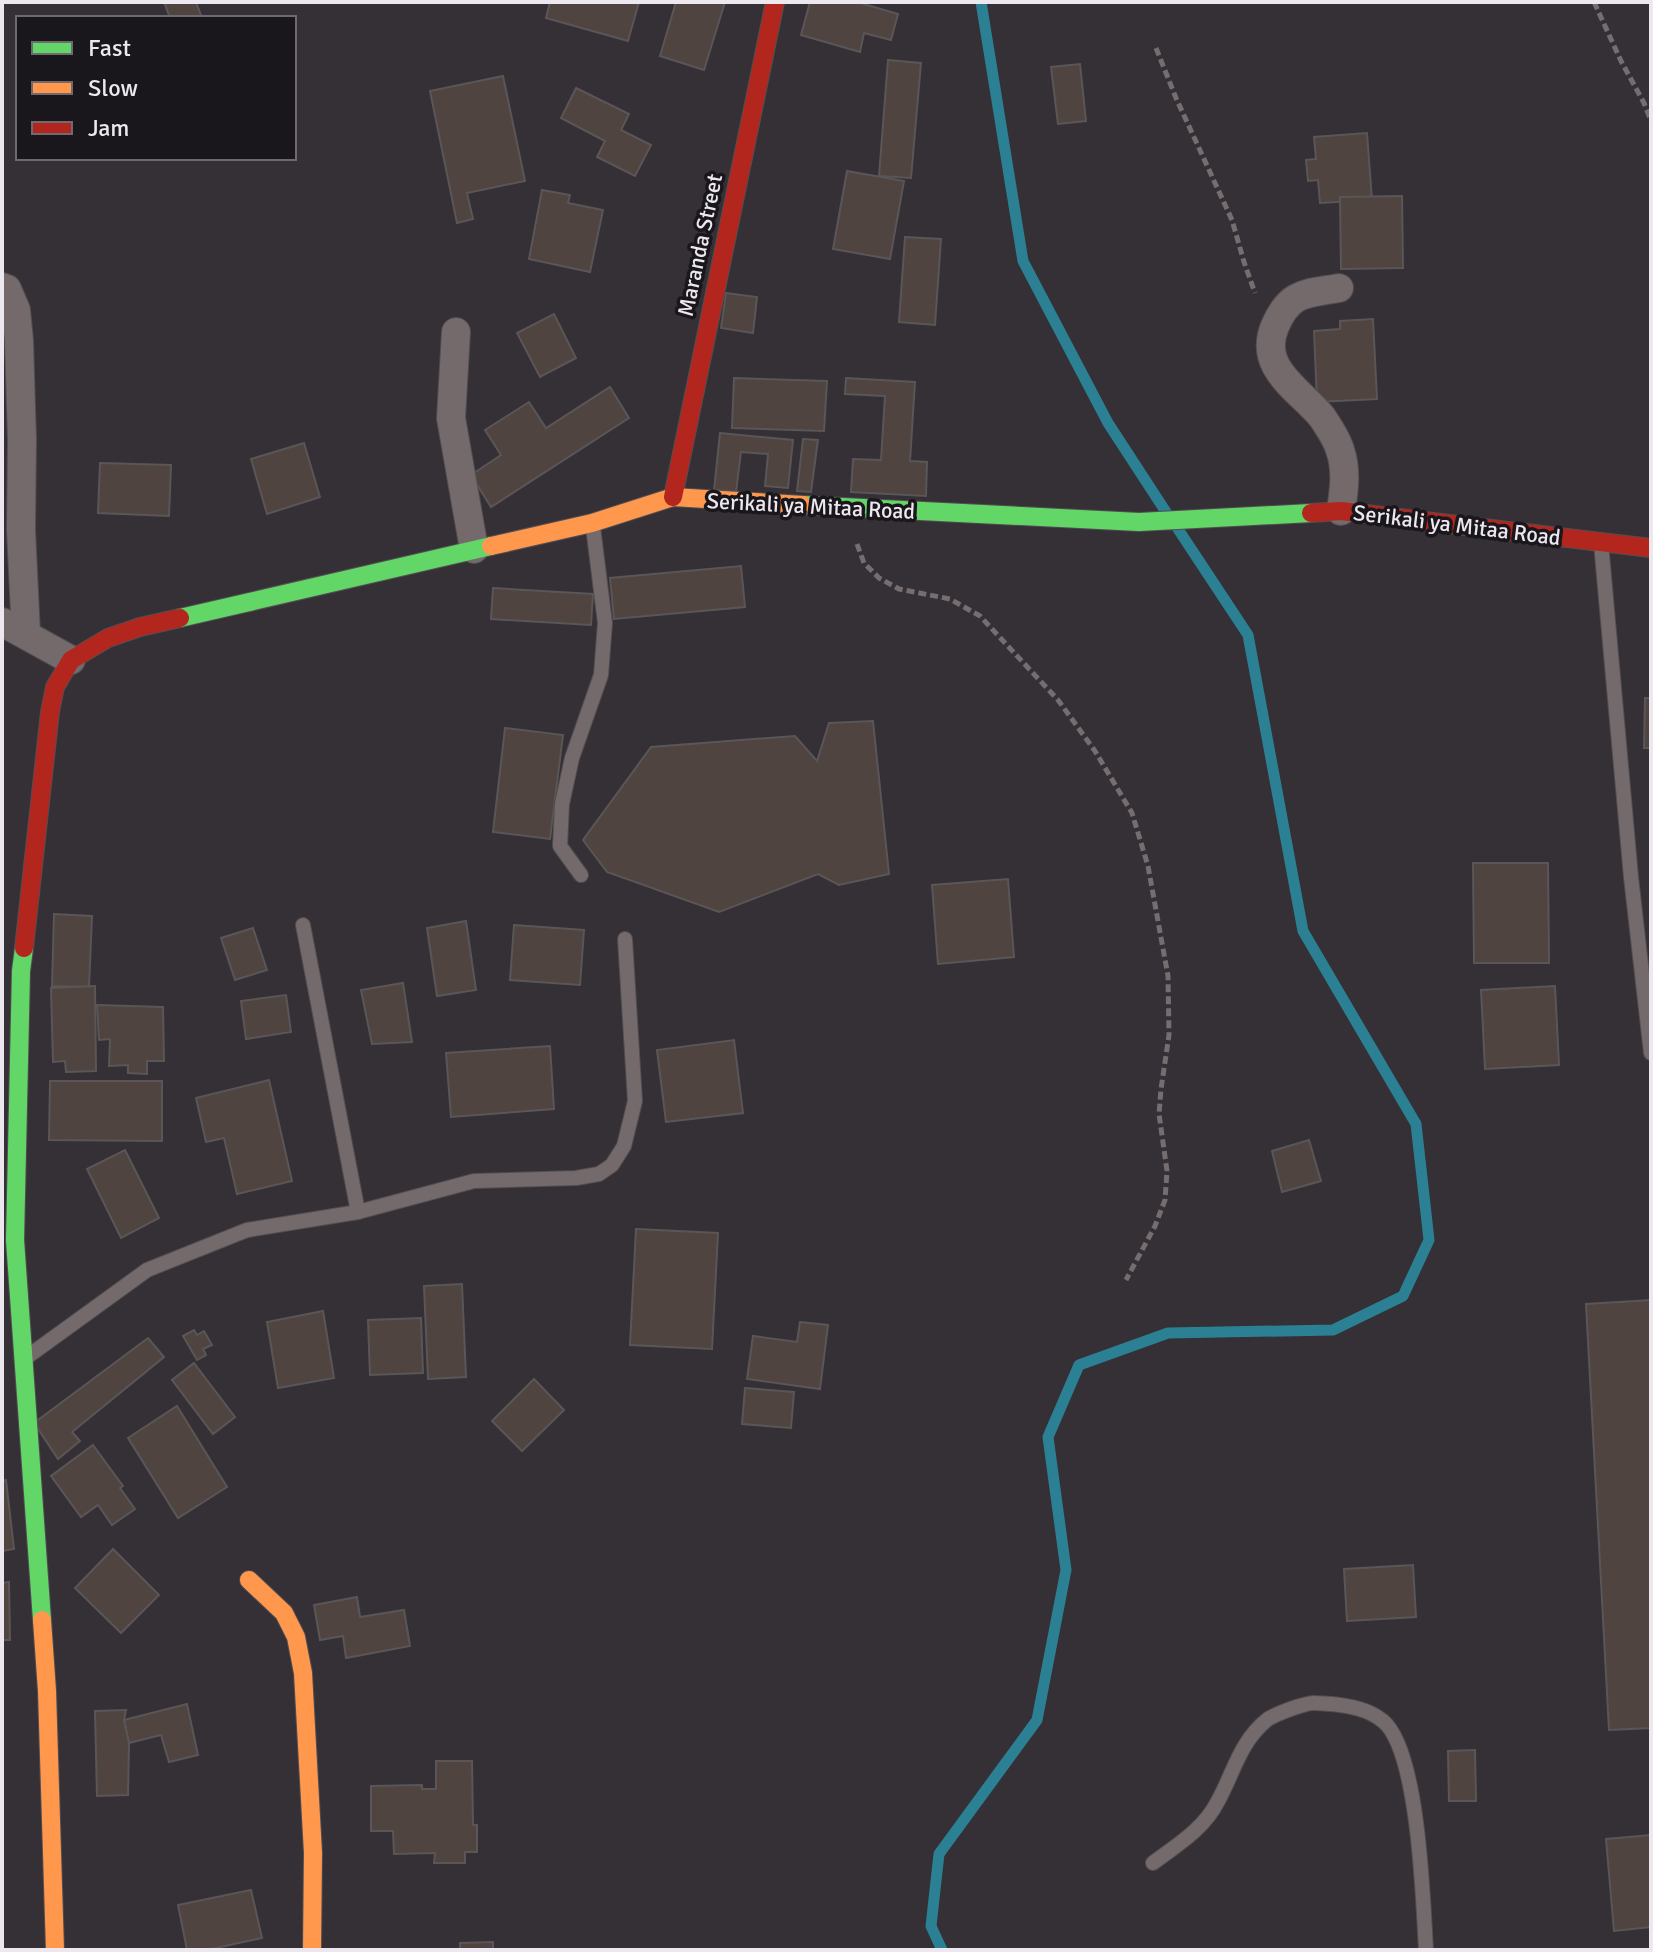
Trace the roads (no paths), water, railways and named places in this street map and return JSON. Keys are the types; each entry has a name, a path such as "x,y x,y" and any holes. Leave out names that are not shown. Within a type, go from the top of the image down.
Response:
{"street":[{"name":"Maranda Street","path":"673,497 775,2"},
{"path":"2,287 7,289 16,310 19,341 21,530 14,628 71,660 55,687 50,712 21,971 8,1240 23,1359 47,1691 55,1950"},
{"path":"1339,288 1300,295 1282,310 1271,335 1273,360 1285,381 1322,418 1339,447 1345,473 1341,511"},
{"path":"456,332 451,418 474,549"},
{"name":"Serikali ya Mitaa Road","path":"71,660 108,638 140,627 592,523 673,497 1139,522 1341,511 1651,548"},
{"path":"249,1580 284,1613 296,1637 303,1673 313,1853 312,1950"}],"lane":[{"path":"581,875 560,846 562,804 572,758 601,675 605,623 592,523"},
{"path":"1601,543 1631,877 1651,1053"},
{"path":"303,925 358,1212"},
{"path":"23,1359 147,1270 247,1230 358,1212 474,1181 576,1178 599,1174 612,1165 624,1146 635,1101 625,939"},
{"path":"1153,1863 1198,1829 1218,1802 1248,1740 1270,1718 1311,1703 1354,1706 1384,1722 1401,1748 1413,1796 1426,1950"}],"waterway":[{"path":"981,2 1023,261 1108,423 1166,512"},
{"path":"942,1950 931,1926 939,1854 1037,1720 1066,1570 1048,1437 1079,1365 1168,1333 1333,1330 1403,1296 1429,1240 1416,1124 1303,931 1248,635 1178,529"}]}
